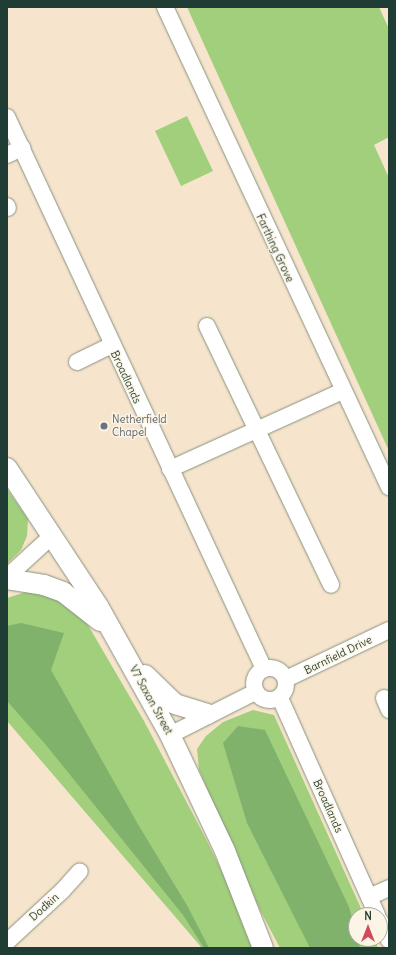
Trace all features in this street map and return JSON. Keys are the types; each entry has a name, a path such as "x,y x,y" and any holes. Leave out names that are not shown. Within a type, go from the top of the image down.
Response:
{"main road":[{"name":"V7 Saxon Street","path":"7,468 53,535 112,631 170,735 226,851 263,948"},
{"path":"7,578 44,585 63,592 112,631"},
{"path":"124,651 172,702 208,714"}],"street":[{"name":"Farthing Grove","path":"164,7 389,488"},
{"name":"Broadlands","path":"7,117 264,669"},
{"path":"7,155 22,148"},
{"path":"207,326 331,586"},
{"path":"77,362 112,345"},
{"path":"170,469 343,391"},
{"path":"7,578 53,535"},
{"name":"Barnfield Drive","path":"286,679 389,630"},
{"path":"264,669 276,669 286,679 286,688 280,698 269,701 259,696 255,692 254,681 264,669"},
{"path":"170,735 208,714 255,692"},
{"name":"Broadlands","path":"280,698 373,907"},
{"name":"Dodkin","path":"7,942 63,890 80,871"},
{"path":"369,898 389,888"}],"green space":[{"path":"187,7 379,7 389,29 389,137 374,145 389,178 389,451"},
{"path":"187,116 213,171 181,186 155,131"},
{"path":"7,489 28,519 27,536 21,550 7,564"},
{"path":"26,592 63,599 85,620 144,721 206,839 231,890 251,938 252,948 202,948 7,721 7,598"},
{"path":"21,623 64,633 51,670 139,826 188,907 209,948 204,948 183,915 46,745 7,701 7,626"},
{"path":"253,710 274,715 360,907 348,907 348,947 378,948 280,948 259,908 199,770 197,749 206,736 223,722"},
{"path":"238,726 265,730 349,907 348,947 360,948 310,948 247,823 223,743"}],"place":[{"name":"Netherfield Chapel","path":"104,426"}]}
